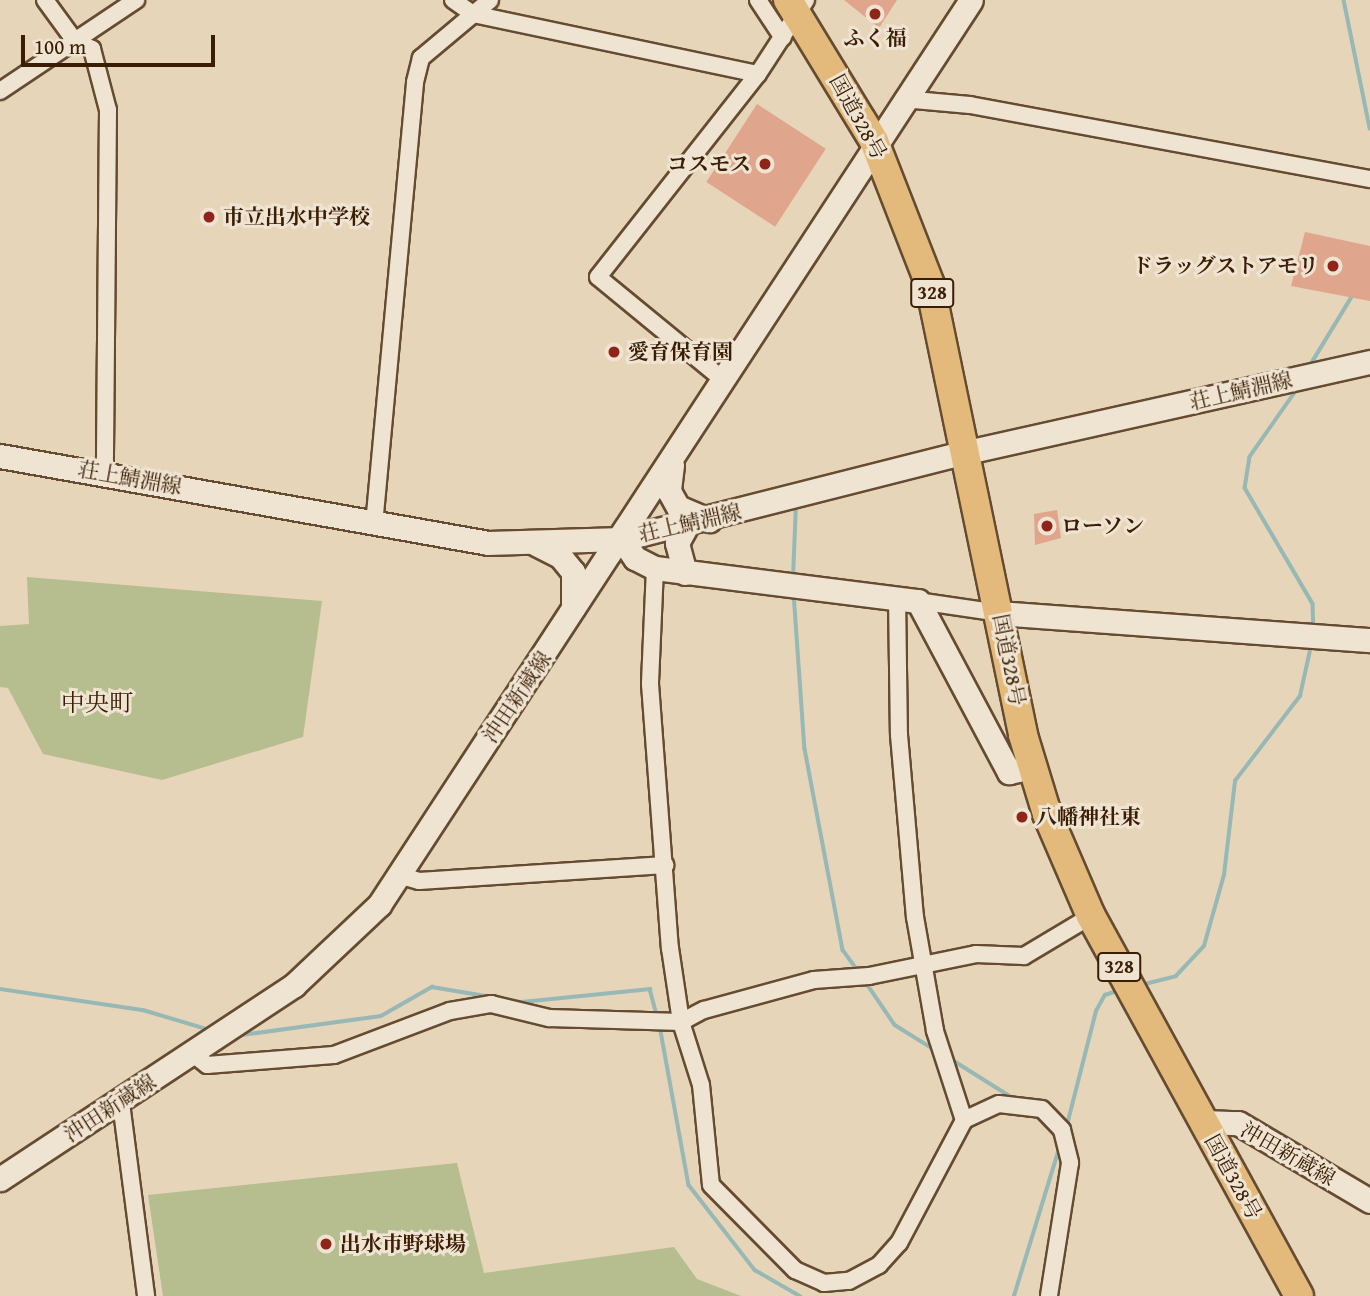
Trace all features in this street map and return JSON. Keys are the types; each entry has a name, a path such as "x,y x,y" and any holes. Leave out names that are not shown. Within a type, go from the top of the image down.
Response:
{"highway":[{"name":"国道328号","path":"797,4 874,141 940,318 1032,767 1091,916 1298,1296"}],"main road":[{"name":"沖田新蔵線","path":"0,1179 121,1103 321,964 398,875 675,459 721,378 874,141 971,0"},
{"name":"荘上鯖淵線","path":"0,456 105,473 374,525 487,543 622,539 967,452 1370,362"},
{"path":"675,459 669,483 678,507 698,522 677,543 685,573"},
{"path":"622,539 635,558 655,568 907,598 1009,772 1032,767"},
{"path":"533,543 560,556 573,572 578,594 572,614"},
{"path":"999,613 1370,640"},
{"name":"沖田新蔵線","path":"1203,1122 1238,1123 1370,1201"}],"street":[{"path":"45,0 75,41 92,49 102,68 108,110 105,473"},
{"path":"0,91 136,0"},
{"path":"453,0 473,15 758,74"},
{"path":"374,525 415,82 421,58 490,0"},
{"path":"758,0 783,38"},
{"path":"721,378 598,277 758,74 783,38 797,4"},
{"path":"903,99 970,105 1370,179"},
{"path":"655,568 650,684 664,865 681,1022 701,1085 711,1185 774,1254 807,1277 849,1281 879,1265 920,1213 964,1120 999,1104 1023,1103 1042,1108 1062,1129 1070,1163 1049,1296"},
{"path":"964,1120 936,1031 924,965 900,747 907,598 999,613"},
{"path":"398,875 419,881 664,865"},
{"path":"193,1054 207,1065 334,1055 450,1011 491,1004 549,1018 681,1022 792,985 924,965 976,954 1024,956 1091,916"},
{"path":"121,1103 146,1296"}],"green space":[{"path":"27,577 322,601 303,737 162,780 43,754 8,688 0,687 0,626 29,624"},
{"path":"457,1163 484,1273 674,1247 697,1279 741,1296 163,1296 148,1195"}],"building":[{"name":"ふく福","path":"844,0 897,0 879,28"},
{"name":"コスモス","path":"757,104 826,149 775,227 706,182"},
{"name":"ドラッグストアモリ","path":"1305,232 1370,246 1370,301 1291,286"},
{"name":"ローソン","path":"1057,510 1061,538 1035,545 1034,514"}],"waterway":[{"path":"1344,0 1370,128"},
{"path":"1309,367 1354,293"},
{"path":"1299,387 1250,457 1245,488 1313,604 1314,628"},
{"path":"793,578 796,503"},
{"path":"794,593 805,749 843,950 859,972"},
{"path":"1141,985 1176,976 1204,946 1224,875 1235,781 1300,696 1311,646"},
{"path":"865,981 895,1025 935,1050"},
{"path":"235,1036 381,1016 432,987 522,1002 650,989 658,1018"},
{"path":"0,989 143,1010 210,1030"},
{"path":"1066,1129 1096,1011 1105,995 1120,990"},
{"path":"660,1026 689,1185 755,1270 800,1296"},
{"path":"951,1059 1016,1100"},
{"path":"1014,1296 1060,1146"}],"place":[{"name":"ふく福","path":"875,14"},
{"name":"コスモス","path":"765,164"},
{"name":"市立出水中学校","path":"209,217"},
{"name":"ドラッグストアモリ","path":"1333,266"},
{"name":"愛育保育園","path":"614,352"},
{"name":"ローソン","path":"1047,526"},
{"name":"八幡神社東","path":"1022,817"},
{"name":"出水市野球場","path":"326,1244"}],"district":[{"name":"中央町","path":"97,703"}]}
